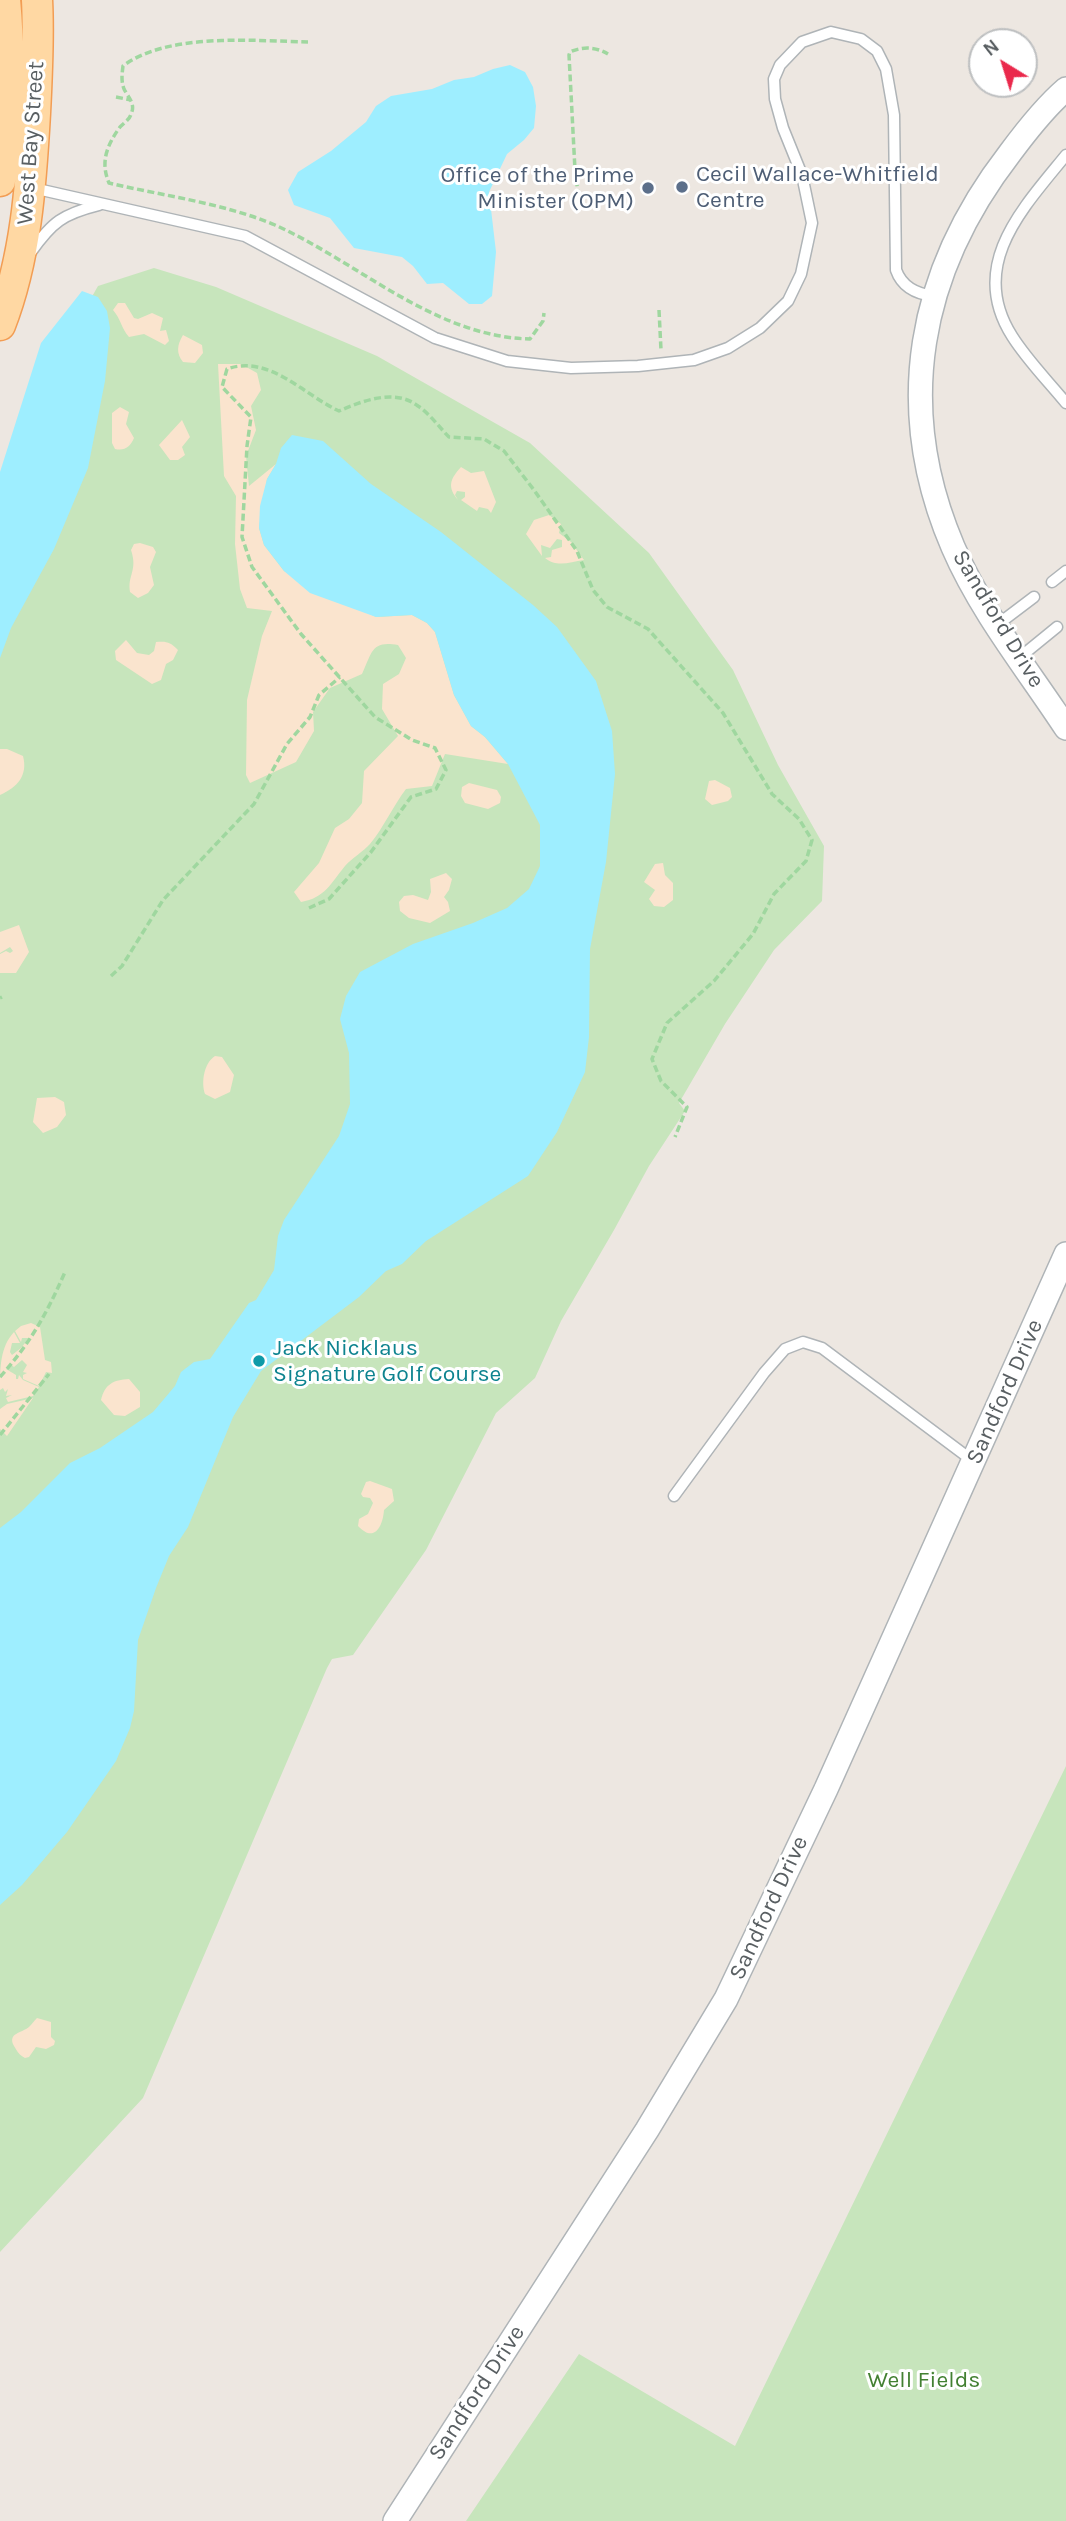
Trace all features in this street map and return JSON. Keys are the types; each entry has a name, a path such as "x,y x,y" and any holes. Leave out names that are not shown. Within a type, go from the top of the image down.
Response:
{"main road":[{"name":"West Bay Street","path":"0,325 24,235 12,184 8,112 9,37 5,0"},
{"name":"West Bay Street","path":"12,184 39,33 37,0"}],"street":[{"name":"Sandford Drive","path":"1066,89 1026,131 983,188 950,248 934,296 923,347 920,384 926,458 953,547 997,625 1066,728"},
{"name":"Sandford Drive","path":"395,2521 647,2130 726,1999 826,1789 1066,1254"}],"lane":[{"path":"12,184 245,236 435,338 507,361 571,368 694,360 728,348 760,328 788,302 801,274 813,223 802,175 783,128 775,99 774,79 780,65 802,42 831,32 861,39 877,51 886,69 894,115 896,270 900,280 908,288 923,295 934,296"},
{"path":"1066,155 1007,235 998,254 995,282 1000,311 1009,330 1066,403"},
{"path":"13,278 49,228 62,217 103,204"},
{"path":"1052,582 1066,571"},
{"path":"997,625 1034,597"},
{"path":"1019,658 1057,627"},
{"path":"674,1496 764,1373 785,1349 803,1342 822,1348 974,1461"}],"path":[{"path":"308,42 211,41 166,47 129,62 124,66 122,76 124,90 131,100 131,116 110,143 104,158 104,172 109,183 243,213 275,225 335,256 406,299 468,327 504,337 530,339 543,321 544,313"},
{"path":"580,207 575,170 569,55 576,49 598,48 608,54"},
{"path":"116,97 131,100"},
{"path":"659,310 662,363"},
{"path":"309,908 329,899 371,852 411,797 436,789 446,770 435,748 412,740 375,717 301,634 252,566 242,537 251,417 222,387 227,369 241,364 286,377 318,401 339,411 360,401 390,396 417,404 449,437 484,439 504,451 577,551 593,590 607,607 648,629 723,713 772,794 799,819 812,840 806,861 774,894 753,934 714,981 667,1023 652,1059 662,1081 687,1107 675,1137"},
{"path":"111,976 122,966 163,900 254,804 287,744 310,717 319,695 340,677"},
{"path":"0,1377 25,1349 44,1318 65,1272"},
{"path":"0,1435 49,1374"}],"green space":[{"name":"Jack Nicklaus Signature Golf Course","path":"154,268 216,287 377,356 530,443 649,553 733,670 778,765 824,846 822,901 774,950 725,1024 679,1103 685,1111 649,1166 561,1321 535,1378 496,1413 426,1550 353,1655 332,1659 143,2098 0,2252 0,556 69,337 98,286"},
{"name":"Well Fields","path":"1066,1766 1066,2521 466,2521 579,2354 735,2446"}],"sand":[{"path":"118,303 125,303 134,318 152,313 163,318 160,331 166,330 169,341 165,345 144,334 129,337 113,310"},
{"path":"183,335 202,345 203,353 195,363 183,362 179,355"},
{"path":"218,364 241,364 257,373 261,390 251,406 256,430 246,456 249,486 276,464 267,479 259,528 264,545 284,571 376,617 412,615 427,623 435,632 454,695 471,726 485,737 508,764 445,754 432,786 406,789 370,844 348,863 322,893 301,902 294,892 319,863 335,828 349,819 362,803 364,771 398,736 382,709 383,684 399,674 406,658 398,645 377,646 362,674 330,688 313,712 314,731 296,762 250,783 246,775 247,700 262,636 272,611 247,608 240,589 235,544 236,496 224,476"},
{"path":"120,407 129,412 126,424 134,438 127,448 115,449 112,443 112,413"},
{"path":"182,420 190,437 182,447 185,455 178,460 170,460 159,445"},
{"path":"461,467 471,473 484,471 496,502 491,513 488,509 479,507 477,511 461,500 465,497 465,492 457,491 455,495 451,487 454,475"},
{"path":"549,515 561,524 559,533 571,542 584,560 559,564 545,558 551,557 552,550 562,547 562,540 557,539 550,548 541,545 542,556 526,534 534,520"},
{"path":"134,544 153,547 156,552 150,567 154,585 148,593 138,598 130,592 129,586 133,563 131,550"},
{"path":"126,640 137,653 149,655 154,651 156,642 168,643 178,650 173,660 166,664 161,680 152,684 116,660 115,651"},
{"path":"0,749 23,756 24,769 17,784 0,795"},
{"path":"715,780 730,788 732,797 728,801 712,805 705,799 709,781"},
{"path":"469,783 497,790 501,797 500,803 488,809 465,803 461,796 462,787"},
{"path":"663,863 665,875 673,883 673,900 664,907 654,906 649,899 655,890 644,882 655,864"},
{"path":"446,873 452,879 444,897 450,911 430,923 409,918 400,911 399,902 404,896 413,895 428,900 431,892 430,879"},
{"path":"19,925 29,952 16,973 0,973 0,954 13,951 10,947 0,953 0,932"},
{"path":"215,1056 222,1057 234,1075 230,1092 215,1099 205,1094 203,1084 206,1068"},
{"path":"55,1097 64,1102 66,1115 57,1127 43,1133 33,1122 37,1098"},
{"path":"31,1323 40,1327 45,1360 51,1362 52,1373 46,1372 39,1386 23,1379 23,1375 27,1373 23,1372 27,1365 22,1360 14,1367 10,1364 11,1367 6,1369 16,1375 16,1379 19,1375 23,1380 39,1387 33,1396 8,1402 6,1398 12,1395 6,1396 8,1389 5,1392 3,1388 0,1390 3,1351 14,1332 20,1343 12,1343 10,1352 12,1355 21,1348 29,1338 22,1338 21,1342 15,1331"},
{"path":"129,1379 140,1392 140,1407 125,1416 114,1415 101,1400 105,1390 118,1380"},
{"path":"33,1398 7,1436 0,1429 0,1409 7,1404"},
{"path":"366,1482 392,1489 394,1501 384,1510 380,1526 373,1533 358,1526 359,1519 368,1514 373,1503 370,1498 361,1494"},
{"path":"37,2018 51,2022 54,2045 46,2049 36,2047 29,2057 25,2058 16,2050 12,2038"}],"water":[{"path":"510,65 525,72 533,87 536,106 534,128 507,154 489,192 496,252 492,296 482,304 469,304 443,283 427,284 402,257 354,248 330,218 294,205 288,190 298,172 331,151 366,122 376,106 391,96 432,89 454,80 474,77"},
{"path":"82,291 98,297 107,311 110,328 105,381 88,468 54,549 11,628 0,658 0,472 41,343"},
{"path":"292,435 323,441 371,484 441,532 533,605 557,627 596,681 612,731 615,774 606,862 590,949 589,1037 585,1072 557,1132 528,1176 426,1241 402,1264 386,1271 359,1297 261,1371 233,1417 188,1527 169,1556 156,1588 138,1640 134,1711 116,1761 67,1832 22,1885 0,1905 0,1528 21,1512 70,1463 100,1448 153,1412 175,1386 181,1372 194,1362 210,1359 249,1303 256,1300 274,1270 278,1236 284,1220 339,1136 350,1104 349,1053 340,1019 346,996 360,972 413,944 507,908 529,889 540,866 540,825 508,764 485,737 471,726 454,695 435,632 427,623 412,615 376,617 310,593 284,571 264,545 259,528 260,506 267,479 281,448"}],"place":[{"name":"Cecil Wallace-Whitfield Centre","path":"682,187"},
{"name":"Office of the Prime Minister (OPM)","path":"648,188"},
{"name":"Jack Nicklaus Signature Golf Course","path":"259,1361"}]}
